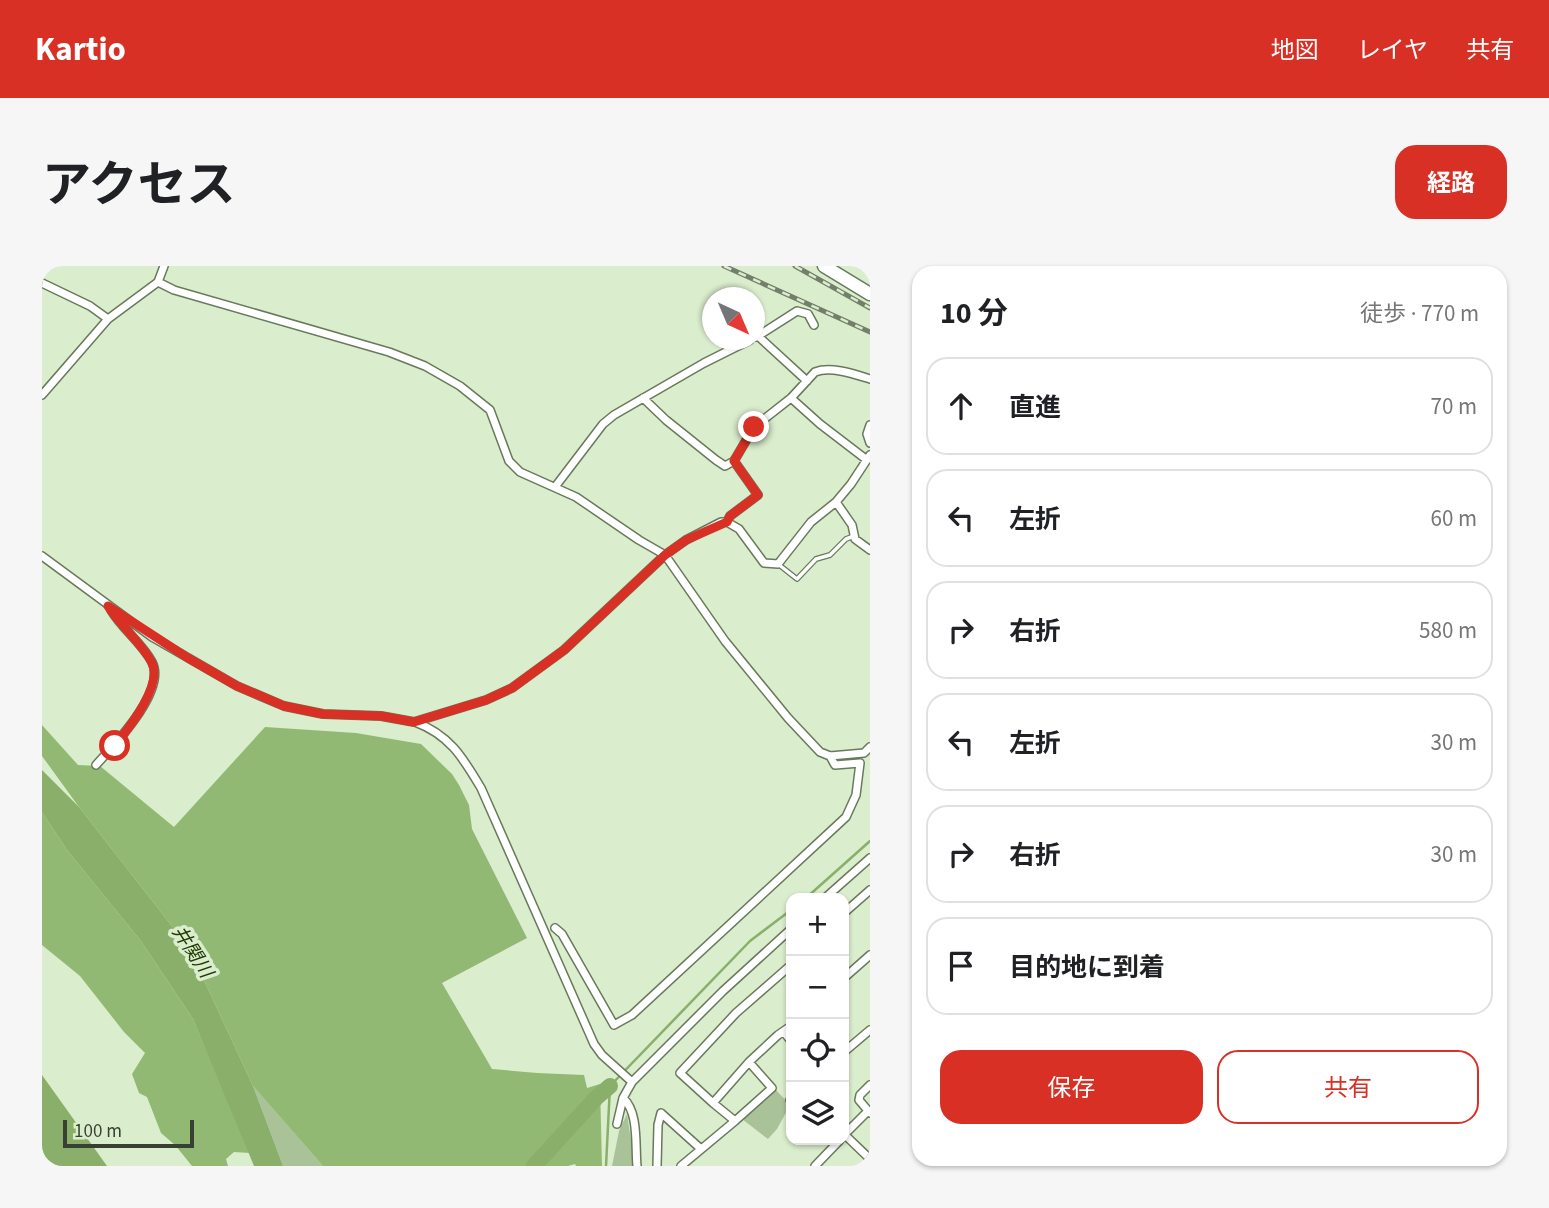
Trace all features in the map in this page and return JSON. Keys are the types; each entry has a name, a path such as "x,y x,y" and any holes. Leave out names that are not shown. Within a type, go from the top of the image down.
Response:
{"main road":[{"path":"829,267 870,294"}],"street":[{"path":"42,394 108,319 158,282 164,266"},
{"path":"158,282 174,290 389,352 441,374 491,410 514,468 527,477 576,497 665,555 757,681 820,752 830,756 864,752 870,747"},
{"path":"42,284 90,306 108,319"},
{"path":"765,331 797,311 808,314 814,326"},
{"path":"765,347 807,381"},
{"path":"555,487 603,424 643,398 732,350"},
{"path":"643,398 724,466 734,461 754,427 791,398 820,370 846,371 870,379"},
{"path":"727,522 739,529 764,563 778,564 811,522 836,502 869,458 820,424 791,398"},
{"path":"870,425 867,433 870,443"},
{"path":"414,722 486,700 512,688 564,650 665,555 686,540 727,522 730,516 758,495 734,461"},
{"path":"836,502 845,513 854,536 870,550"},
{"path":"42,556 108,606 237,686 284,706 323,714 381,716 414,722 438,732 463,758 481,788 594,1044 602,1055 631,1081"},
{"path":"96,765 129,728 154,682 152,661 117,621 108,606"},
{"path":"555,928 568,944 614,1025 632,1015 846,817 856,795 860,763 835,765 830,756"},
{"path":"831,893 870,858"},
{"path":"849,909 870,890"},
{"path":"617,1124 623,1098 631,1081 786,934"},
{"path":"849,974 870,955"},
{"path":"735,1121 680,1073 736,1013 786,969"},
{"path":"849,1048 870,1030"},
{"path":"713,1103 748,1062 778,1035 784,1032 786,1035"},
{"path":"681,1166 772,1088 748,1062"},
{"path":"849,1130 869,1112 859,1100 860,1095 870,1085"},
{"path":"623,1098 630,1105 637,1166"},
{"path":"657,1166 657,1125 661,1113 701,1149"},
{"path":"849,1140 870,1160"},
{"path":"815,1166 835,1145"}],"lane":[{"path":"778,564 797,579 816,559 830,555 846,539 854,536"}],"shaded area":[{"path":"42,725 78,765 100,766 174,827 265,727 356,733 421,744 452,774 459,785 469,805 472,829 527,938 442,983 492,1069 584,1075 587,1088 600,1084 602,1166 323,1166 253,1086 189,948 42,756"},
{"path":"42,770 79,807 189,948 253,1086 283,1166 254,1166 193,1019 141,941 67,850 42,812"},
{"path":"42,812 67,850 141,941 193,1019 250,1153 234,1152 226,1159 228,1166 192,1166 161,1133 147,1097 139,1093 132,1074 145,1053 124,1032 80,976 42,945"},
{"path":"42,1075 107,1166 42,1166"},
{"path":"253,1086 323,1166 283,1166"},
{"path":"775,1089 786,1101 786,1112 768,1139 742,1119"},
{"path":"627,1114 635,1166 612,1166 619,1131"}],"waterway":[{"path":"812,893 870,841"},
{"path":"606,1166 610,1086 750,941 786,914"},
{"path":"534,1166 610,1086"}],"railway":[{"path":"724,266 870,332"},
{"path":"795,266 870,308"}],"route":[{"path":"115,746 144,702 154,682 154,670 152,661 117,621 108,606 152,637 237,686 284,706 323,714 381,716 414,722 447,713 512,688 538,670 564,650 665,555 686,540 727,522 730,516 758,495 734,461 754,427"}],"water label":[{"name":"井関川","path":"192,952"}]}
